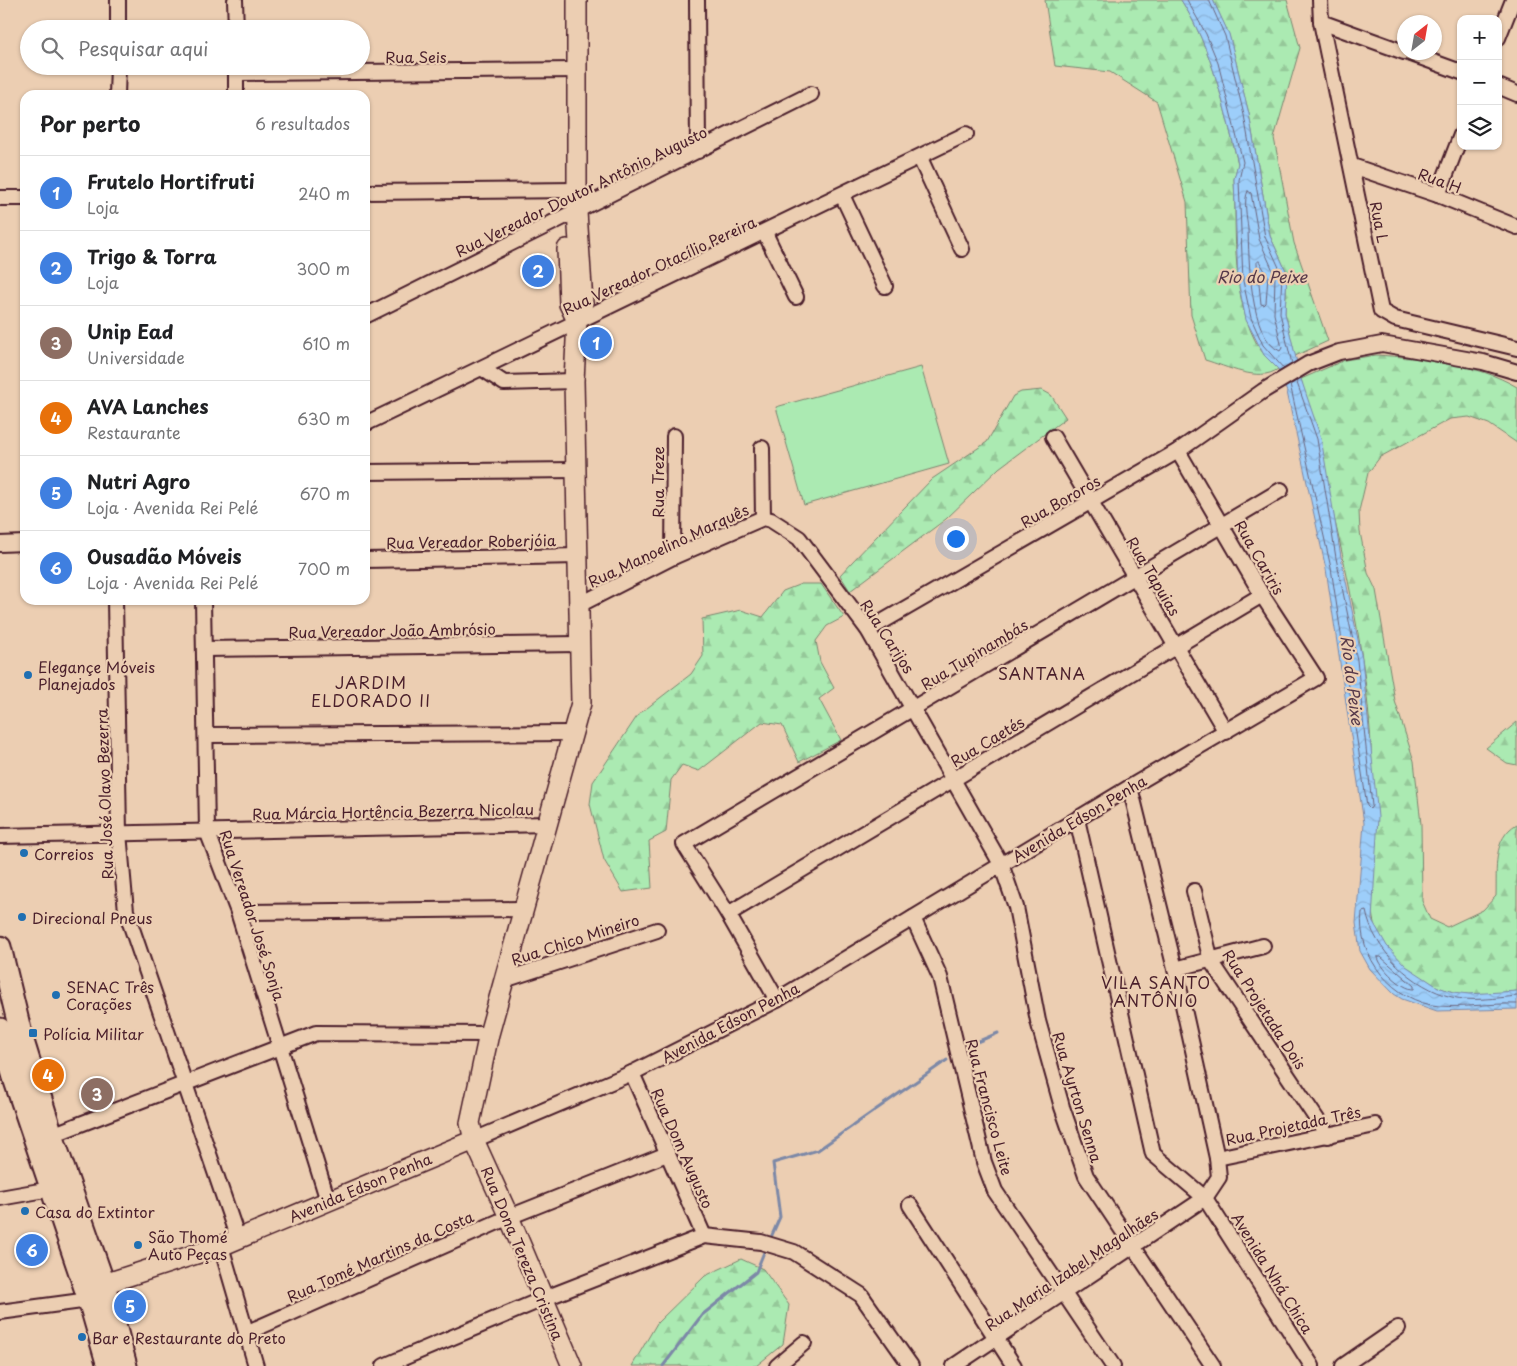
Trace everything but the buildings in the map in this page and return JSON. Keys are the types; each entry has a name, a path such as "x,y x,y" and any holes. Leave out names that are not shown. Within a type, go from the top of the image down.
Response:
{"main road":[{"path":"0,948 20,1032 16,1081 52,1135 104,1284 126,1366"},
{"path":"0,1029 89,1300 108,1366"}],"street":[{"path":"118,0 118,20"},
{"path":"235,0 236,20"},
{"path":"566,0 571,70"},
{"path":"571,70 577,0"},
{"path":"696,0 698,151"},
{"name":"Rua L","path":"1320,0 1321,22 1381,311 1395,318 1517,348"},
{"path":"1502,28 1513,0"},
{"path":"1321,22 1397,49"},
{"path":"1427,60 1457,71"},
{"name":"Rua Seis","path":"370,70 571,70"},
{"name":"Rua Dona Tereza Cristina","path":"571,70 572,214 583,303 577,321 574,381 578,470 581,704 489,1034 470,1123 474,1140 509,1216 572,1366"},
{"path":"117,90 118,75"},
{"path":"236,75 236,90"},
{"path":"1502,88 1517,94"},
{"name":"Rua Vereador Doutor Antônio Augusto","path":"370,314 811,94"},
{"name":"Rua Vereador Otacílio Pereira","path":"370,422 483,369 577,321 920,158 966,134"},
{"path":"1438,195 1457,145"},
{"path":"920,158 962,249"},
{"name":"Rua H","path":"1352,166 1438,195 1517,227"},
{"path":"370,192 572,189"},
{"path":"842,195 884,286"},
{"path":"0,198 20,198"},
{"path":"765,232 796,297"},
{"name":"Rua Bororos","path":"868,630 1178,451 1263,391 1308,364 1339,352 1382,344 1482,362 1517,372"},
{"path":"483,369 504,383 574,381"},
{"name":"Rua Treze","path":"673,557 674,436"},
{"name":"Rua Tapuias","path":"1053,437 1226,732"},
{"path":"762,448 767,519"},
{"name":"Rua Cariris","path":"1178,451 1262,595 1316,678"},
{"path":"370,472 578,470"},
{"name":"Rua Tupinambás","path":"728,914 684,844 1280,490"},
{"name":"Rua Manoelino Marquês","path":"579,605 673,557 767,519"},
{"name":"Rua Carijos","path":"767,519 800,538 868,630 955,780 1001,864"},
{"path":"0,544 20,543"},
{"name":"Rua Vereador Roberjóia","path":"370,560 579,556"},
{"name":"Rua Caetés","path":"728,914 1262,595"},
{"name":"Rua José Olavo Bezerra","path":"115,605 119,833 126,911 238,1239"},
{"name":"Rua Vereador José Sonja","path":"203,605 207,831 238,912 328,1201"},
{"name":"Rua Vereador João Ambrósio","path":"204,649 579,644"},
{"name":"Avenida Edson Penha","path":"104,1284 221,1246 632,1073 777,1000 1130,786 1226,732 1316,678"},
{"path":"206,734 574,732"},
{"path":"1130,786 1175,969 1217,1158 1218,1177 1206,1198"},
{"name":"Avenida Nhá Chica","path":"1078,819 1153,1154 1206,1198 1312,1366"},
{"name":"Rua Márcia Hortência Bezerra Nicolau","path":"0,836 548,824"},
{"name":"Rua Ayrton Senna","path":"1001,864 1016,907 1038,1021 1062,1107 1086,1176 1213,1366"},
{"name":"Rua Projetada Dois","path":"1194,890 1211,961 1328,1136"},
{"path":"238,912 524,909"},
{"path":"728,914 777,1000"},
{"name":"Rua Francisco Leite","path":"913,918 940,978 984,1162 995,1191 1113,1366"},
{"name":"Rua Chico Mineiro","path":"504,980 656,930"},
{"path":"1175,969 1263,946"},
{"path":"52,1135 316,1033 489,1034"},
{"name":"Rua Dom Augusto","path":"632,1073 704,1236"},
{"name":"Rua Projetada Três","path":"1217,1158 1374,1125"},
{"name":"Rua Tomé Martins da Costa","path":"246,1333 509,1216 667,1154"},
{"path":"0,1198 51,1189"},
{"name":"Rua Maria Izabel Magalhães","path":"954,1366 1206,1198"},
{"path":"910,1205 1014,1366"},
{"path":"384,1366 543,1299 704,1236 761,1242 794,1252 861,1295 911,1366"},
{"path":"221,1246 256,1366"},
{"path":"0,1312 89,1300"},
{"path":"1343,1366 1398,1328"},
{"path":"777,1366 804,1343"}],"green space":[{"path":"1045,0 1181,0 1201,39 1216,79 1238,164 1234,179 1236,244 1239,289 1244,310 1250,330 1260,349 1278,369 1270,373 1252,374 1205,360 1191,315 1187,202 1157,102 1110,72 1055,66"},
{"path":"1213,0 1287,0 1300,48 1274,138 1294,243 1328,341 1295,356 1285,313 1287,273 1270,236 1249,114 1229,35"},
{"path":"1376,355 1430,360 1467,367 1484,372 1517,387 1517,443 1489,424 1469,417 1450,419 1380,457 1368,473 1359,511 1360,532 1368,573 1376,590 1395,701 1414,761 1421,824 1422,901 1430,919 1447,927 1483,910 1496,896 1496,865 1503,838 1517,824 1517,991 1469,994 1453,992 1430,983 1408,968 1389,950 1376,929 1373,918 1370,882 1372,787 1366,684 1348,581 1301,379 1345,360"},
{"path":"921,367 949,464 804,505 776,407"},
{"path":"1042,390 1051,395 1066,418 999,468 946,519 850,591 840,575 852,562 932,479 987,442 1013,396 1021,392"},
{"path":"801,584 821,584 844,617 827,626 816,641 820,662 834,688 819,699 841,740 799,762 782,725 762,722 699,771 682,765 671,780 666,832 649,841 652,888 623,892 604,860 590,804 593,782 638,715 691,674 703,656 702,619 741,610 763,617 783,591"},
{"path":"1517,722 1517,765 1507,763 1486,748"},
{"path":"741,1259 763,1269 789,1305 783,1344 756,1366 632,1366 657,1323 705,1276"}],"water":[{"name":"Rio do Peixe","path":"1181,0 1213,0 1229,34 1249,114 1270,236 1287,273 1285,313 1301,379 1321,438 1341,557 1362,659 1378,817 1372,920 1387,946 1406,966 1438,987 1453,992 1469,994 1517,991 1517,1009 1437,1011 1402,999 1394,994 1370,969 1360,951 1356,923 1364,823 1326,569 1287,392 1278,369 1264,355 1246,320 1238,281 1234,179 1238,163 1216,79 1201,39"}],"waterway":[{"path":"965,1047 998,1033"},
{"path":"772,1235 780,1217 773,1163 818,1150 947,1060"},
{"path":"663,1366 702,1315 756,1272 764,1252"}],"place":[{"name":"Trigo & Torra","path":"538,271"},
{"name":"Frutelo Hortifruti","path":"596,343"},
{"name":"Elegançe Móveis Planejados","path":"28,675"},
{"name":"Correios","path":"24,853"},
{"name":"Direcional Pneus","path":"22,917"},
{"name":"SENAC Três Corações","path":"56,995"},
{"name":"Polícia Militar","path":"33,1033"},
{"name":"AVA Lanches","path":"48,1075"},
{"name":"Unip Ead","path":"97,1094"},
{"name":"Casa do Extintor","path":"25,1211"},
{"name":"São Thomé Auto Peças","path":"138,1245"},
{"name":"Ousadão Móveis","path":"32,1250"},
{"name":"Nutri Agro","path":"130,1306"},
{"name":"Bar e Restaurante do Preto","path":"82,1337"}],"district":[{"name":"SANTANA","path":"1042,673"},
{"name":"JARDIM ELDORADO II","path":"371,691"},
{"name":"VILA SANTO ANTÔNIO","path":"1156,991"}]}
